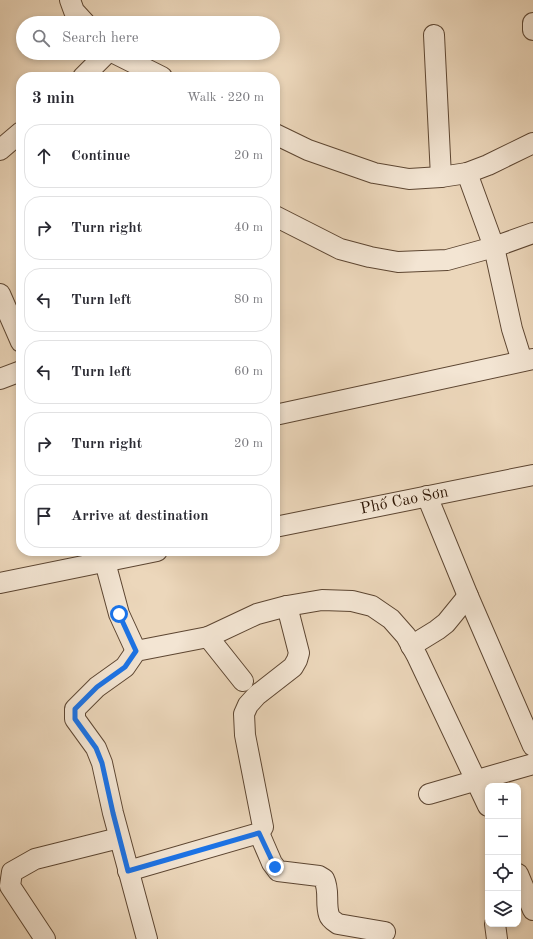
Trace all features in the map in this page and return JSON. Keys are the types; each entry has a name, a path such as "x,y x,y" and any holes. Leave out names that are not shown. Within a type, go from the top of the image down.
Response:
{"street":[{"path":"70,0 74,10 79,16"},
{"path":"533,23 533,30"},
{"path":"434,35 441,177"},
{"path":"88,72 100,60"},
{"path":"128,60 152,72"},
{"path":"0,150 16,136"},
{"path":"280,136 308,150 374,174 409,179 441,177 467,173 488,165 533,143"},
{"path":"280,414 528,360 512,328 494,247 467,173"},
{"path":"280,219 340,249 370,257 398,262 447,260 494,247 533,233"},
{"path":"0,294 16,331"},
{"path":"0,379 16,373"},
{"name":"Phố Cao Sơn","path":"280,526 533,475"},
{"path":"427,496 468,596 533,746"},
{"path":"0,583 95,559 118,556"},
{"path":"95,559 136,651"},
{"path":"411,646 446,623 468,596"},
{"path":"146,939 119,838 102,763 96,748 75,719 75,709 97,687 125,667 136,651 208,637 257,614 287,606 322,600 352,601 372,606 391,619 406,636 485,799"},
{"path":"128,871 259,833 263,826 244,735 244,714 248,705 293,667 297,660 299,653 287,606"},
{"path":"208,637 243,680"},
{"path":"429,794 476,779 515,770 533,764"},
{"path":"259,833 272,862 278,871 319,876 324,879 327,885 329,916 332,920 338,924 385,932"},
{"path":"45,939 10,886 12,872 35,859 119,838"},
{"path":"521,881 533,910"},
{"path":"495,927 497,939"}],"route":[{"path":"119,614 136,651 125,667 97,687 75,709 75,719 96,748 102,763 128,871 253,836 259,833 275,867"}]}
